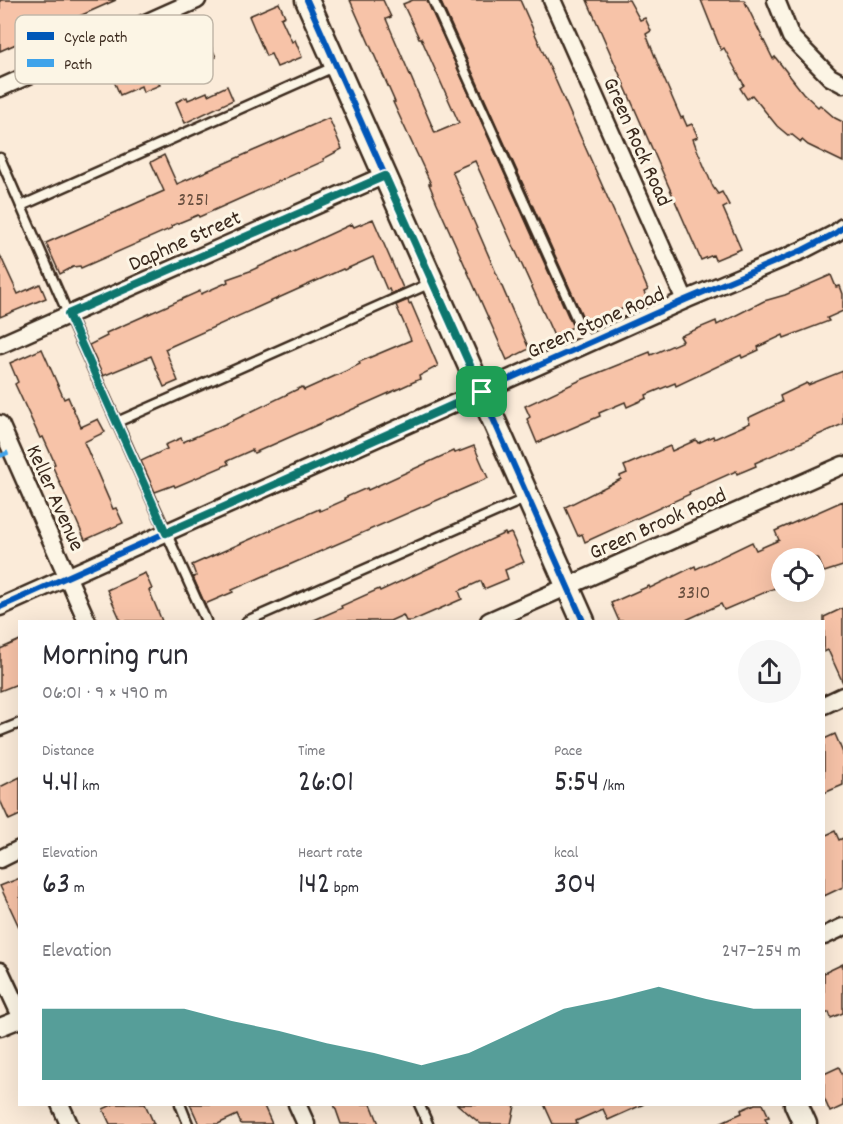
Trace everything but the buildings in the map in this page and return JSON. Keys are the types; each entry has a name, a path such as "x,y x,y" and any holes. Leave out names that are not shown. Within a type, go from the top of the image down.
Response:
{"street":[{"path":"163,15 197,0"},
{"path":"307,0 583,620"},
{"name":"Green Rock Road","path":"552,0 685,300"},
{"path":"776,0 791,37 830,77 843,84"},
{"path":"0,88 15,81"},
{"name":"Daphne Street","path":"0,345 385,176"},
{"name":"Green Stone Road","path":"0,607 685,300 803,250 843,227"},
{"name":"Keller Avenue","path":"0,424 87,620"},
{"name":"Green Brook Road","path":"491,620 843,465"},
{"path":"825,705 843,696"},
{"path":"0,859 18,850"},
{"path":"825,936 843,927"},
{"path":"2,979 18,1010"},
{"path":"0,1028 18,1020"},
{"path":"61,1106 69,1124"},
{"path":"298,1106 306,1124"},
{"path":"797,1106 805,1124"}],"lane":[{"path":"433,0 588,344"},
{"path":"21,206 336,66"},
{"path":"0,158 206,620"},
{"path":"117,422 433,282"},
{"path":"249,620 528,498"},
{"path":"0,731 18,724"},
{"path":"181,1106 188,1124"},
{"path":"420,1106 428,1124"}],"marked path":[{"path":"0,456 12,451"}],"cycle path":[{"path":"307,0 583,620"},
{"path":"0,607 685,300 803,250 843,227"}],"route":[{"path":"385,176 482,392 166,533 68,314 385,176"}]}
